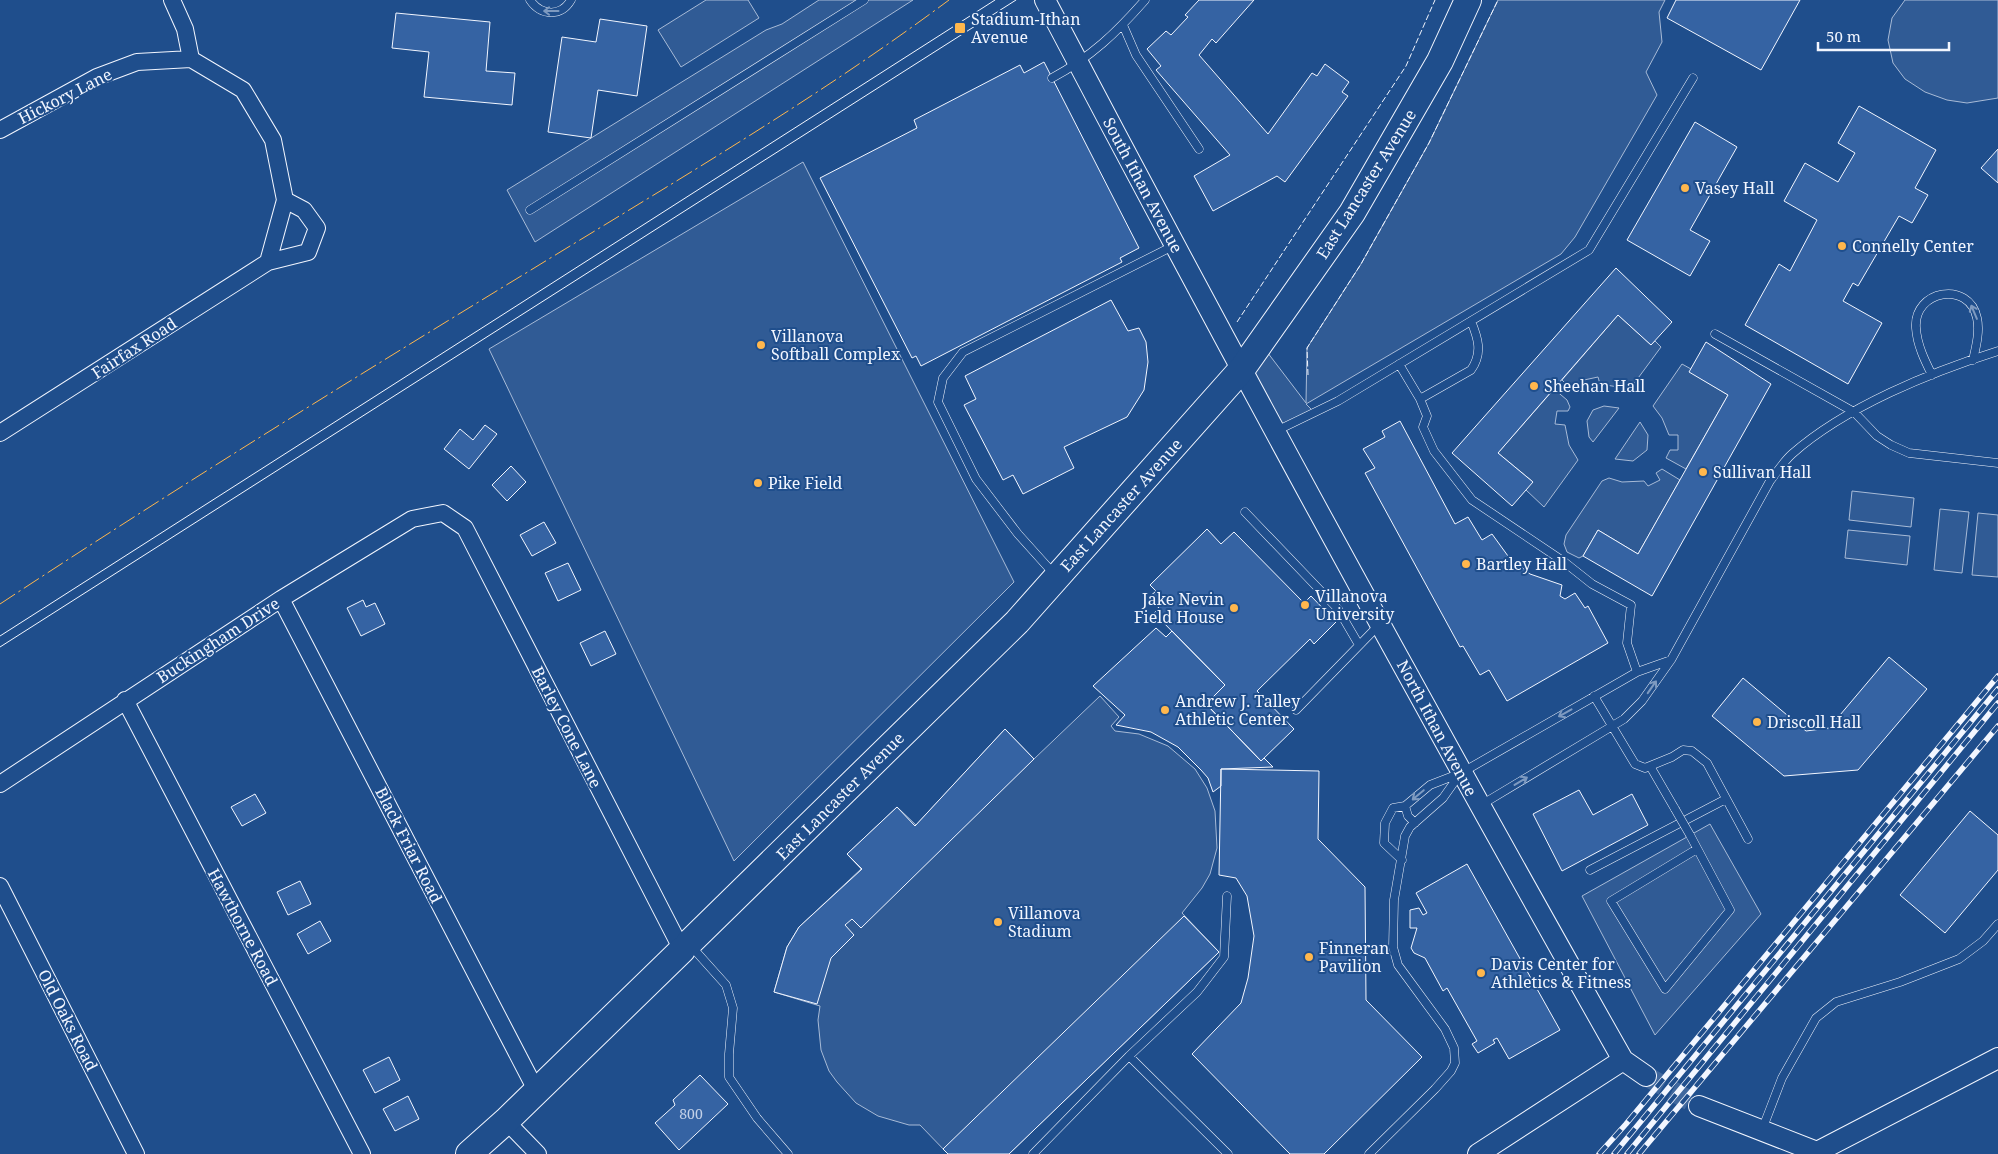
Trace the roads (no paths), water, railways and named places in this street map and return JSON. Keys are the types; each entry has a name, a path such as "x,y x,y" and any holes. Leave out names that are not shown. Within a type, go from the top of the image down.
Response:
{"highway":[{"name":"East Lancaster Avenue","path":"469,1154 506,1121 1017,622 1242,369 1352,213 1440,61 1468,0"}],"street":[{"path":"172,0 185,29 191,59 242,90 273,140 285,200 268,262"},
{"name":"South Ithan Avenue","path":"1045,0 1242,369"},
{"name":"Hickory Lane","path":"0,130 97,77 137,62 191,59"},
{"name":"Fairfax Road","path":"0,433 268,262 308,252 317,228 304,210 285,200"},
{"name":"North Ithan Avenue","path":"1242,369 1479,806 1623,1060 1646,1076"},
{"name":"Buckingham Drive","path":"0,784 281,599 412,520 443,513"},
{"name":"Barley Cone Lane","path":"443,513 465,528 686,946"},
{"name":"Black Friar Road","path":"281,599 536,1090"},
{"name":"Hawthorne Road","path":"125,700 362,1154"},
{"name":"Old Oaks Road","path":"0,886 136,1154"},
{"path":"1699,1106 1817,1153 1998,1058"},
{"path":"1478,1154 1623,1060"},
{"path":"506,1121 538,1154"}],"lane":[{"path":"530,0 540,10 548,13 562,10 571,0"},
{"path":"530,210 864,0"},
{"path":"1052,78 1078,64 1112,38 1145,0"},
{"path":"1123,25 1136,55 1199,149"},
{"path":"1276,431 1338,401 1589,250 1693,78"},
{"path":"1058,577 1018,534 976,479 938,402 943,378 963,352 1175,245"},
{"path":"1932,375 1919,344 1916,328 1918,313 1922,305 1937,294 1957,295 1972,306 1978,326 1973,360"},
{"path":"1420,398 1471,370 1477,362 1479,350 1477,336 1471,321"},
{"path":"1715,334 1854,412 1877,436 1891,445 1909,453 1998,463"},
{"path":"1479,806 1624,719 1642,701 1671,660 1770,481 1791,455 1854,412 1903,386 1998,351"},
{"path":"1399,364 1420,398 1427,416 1423,427 1434,450 1472,500 1564,560 1592,584 1631,605 1627,643 1637,672"},
{"path":"1245,512 1338,608 1359,646"},
{"path":"1296,710 1380,623"},
{"path":"1402,860 1384,843 1385,823 1393,808 1405,806 1430,785 1462,773 1637,672 1671,660"},
{"path":"1594,696 1635,764 1645,768 1672,758 1684,750 1692,751 1707,763 1748,839"},
{"path":"1650,766 1690,835 1730,910 1664,989 1611,901 1697,849"},
{"path":"1369,1154 1435,1090 1451,1071 1455,1063 1454,1048 1445,1029 1398,965 1393,947 1394,900 1402,860 1404,836 1415,823 1443,798 1462,773"},
{"path":"1590,870 1726,799"},
{"path":"1405,806 1408,816 1415,823"},
{"path":"1033,1154 1129,1056 1197,992 1224,957 1227,896"},
{"path":"1761,1132 1782,1078 1816,1018 1836,1002 1900,982 1959,959 1983,941 1998,924"},
{"path":"686,946 726,985 733,1008 729,1054 730,1077 757,1118 788,1154"},
{"path":"1129,1056 1228,1154"}],"tunnel":[{"path":"1646,1076 1699,1106"}],"tram line":[{"path":"0,636 995,0"},
{"path":"0,647 1016,0"}],"railway":[{"path":"1599,1154 1626,1124 1998,676"},
{"path":"1614,1154 1998,689"},
{"path":"1627,1154 1998,703"},
{"path":"1639,1154 1998,726"}],"place":[{"name":"Stadium-Ithan Avenue","path":"960,28"},
{"name":"Vasey Hall","path":"1685,188"},
{"name":"Connelly Center","path":"1842,246"},
{"name":"Villanova Softball Complex","path":"761,345"},
{"name":"Sheehan Hall","path":"1534,386"},
{"name":"Sullivan Hall","path":"1703,472"},
{"name":"Pike Field","path":"758,483"},
{"name":"Bartley Hall","path":"1466,564"},
{"name":"Villanova University","path":"1305,605"},
{"name":"Jake Nevin Field House","path":"1234,608"},
{"name":"Andrew J. Talley Athletic Center","path":"1165,710"},
{"name":"Driscoll Hall","path":"1757,722"},
{"name":"Villanova Stadium","path":"998,922"},
{"name":"Finneran Pavilion","path":"1309,957"},
{"name":"Davis Center for Athletics & Fitness","path":"1481,973"}]}
